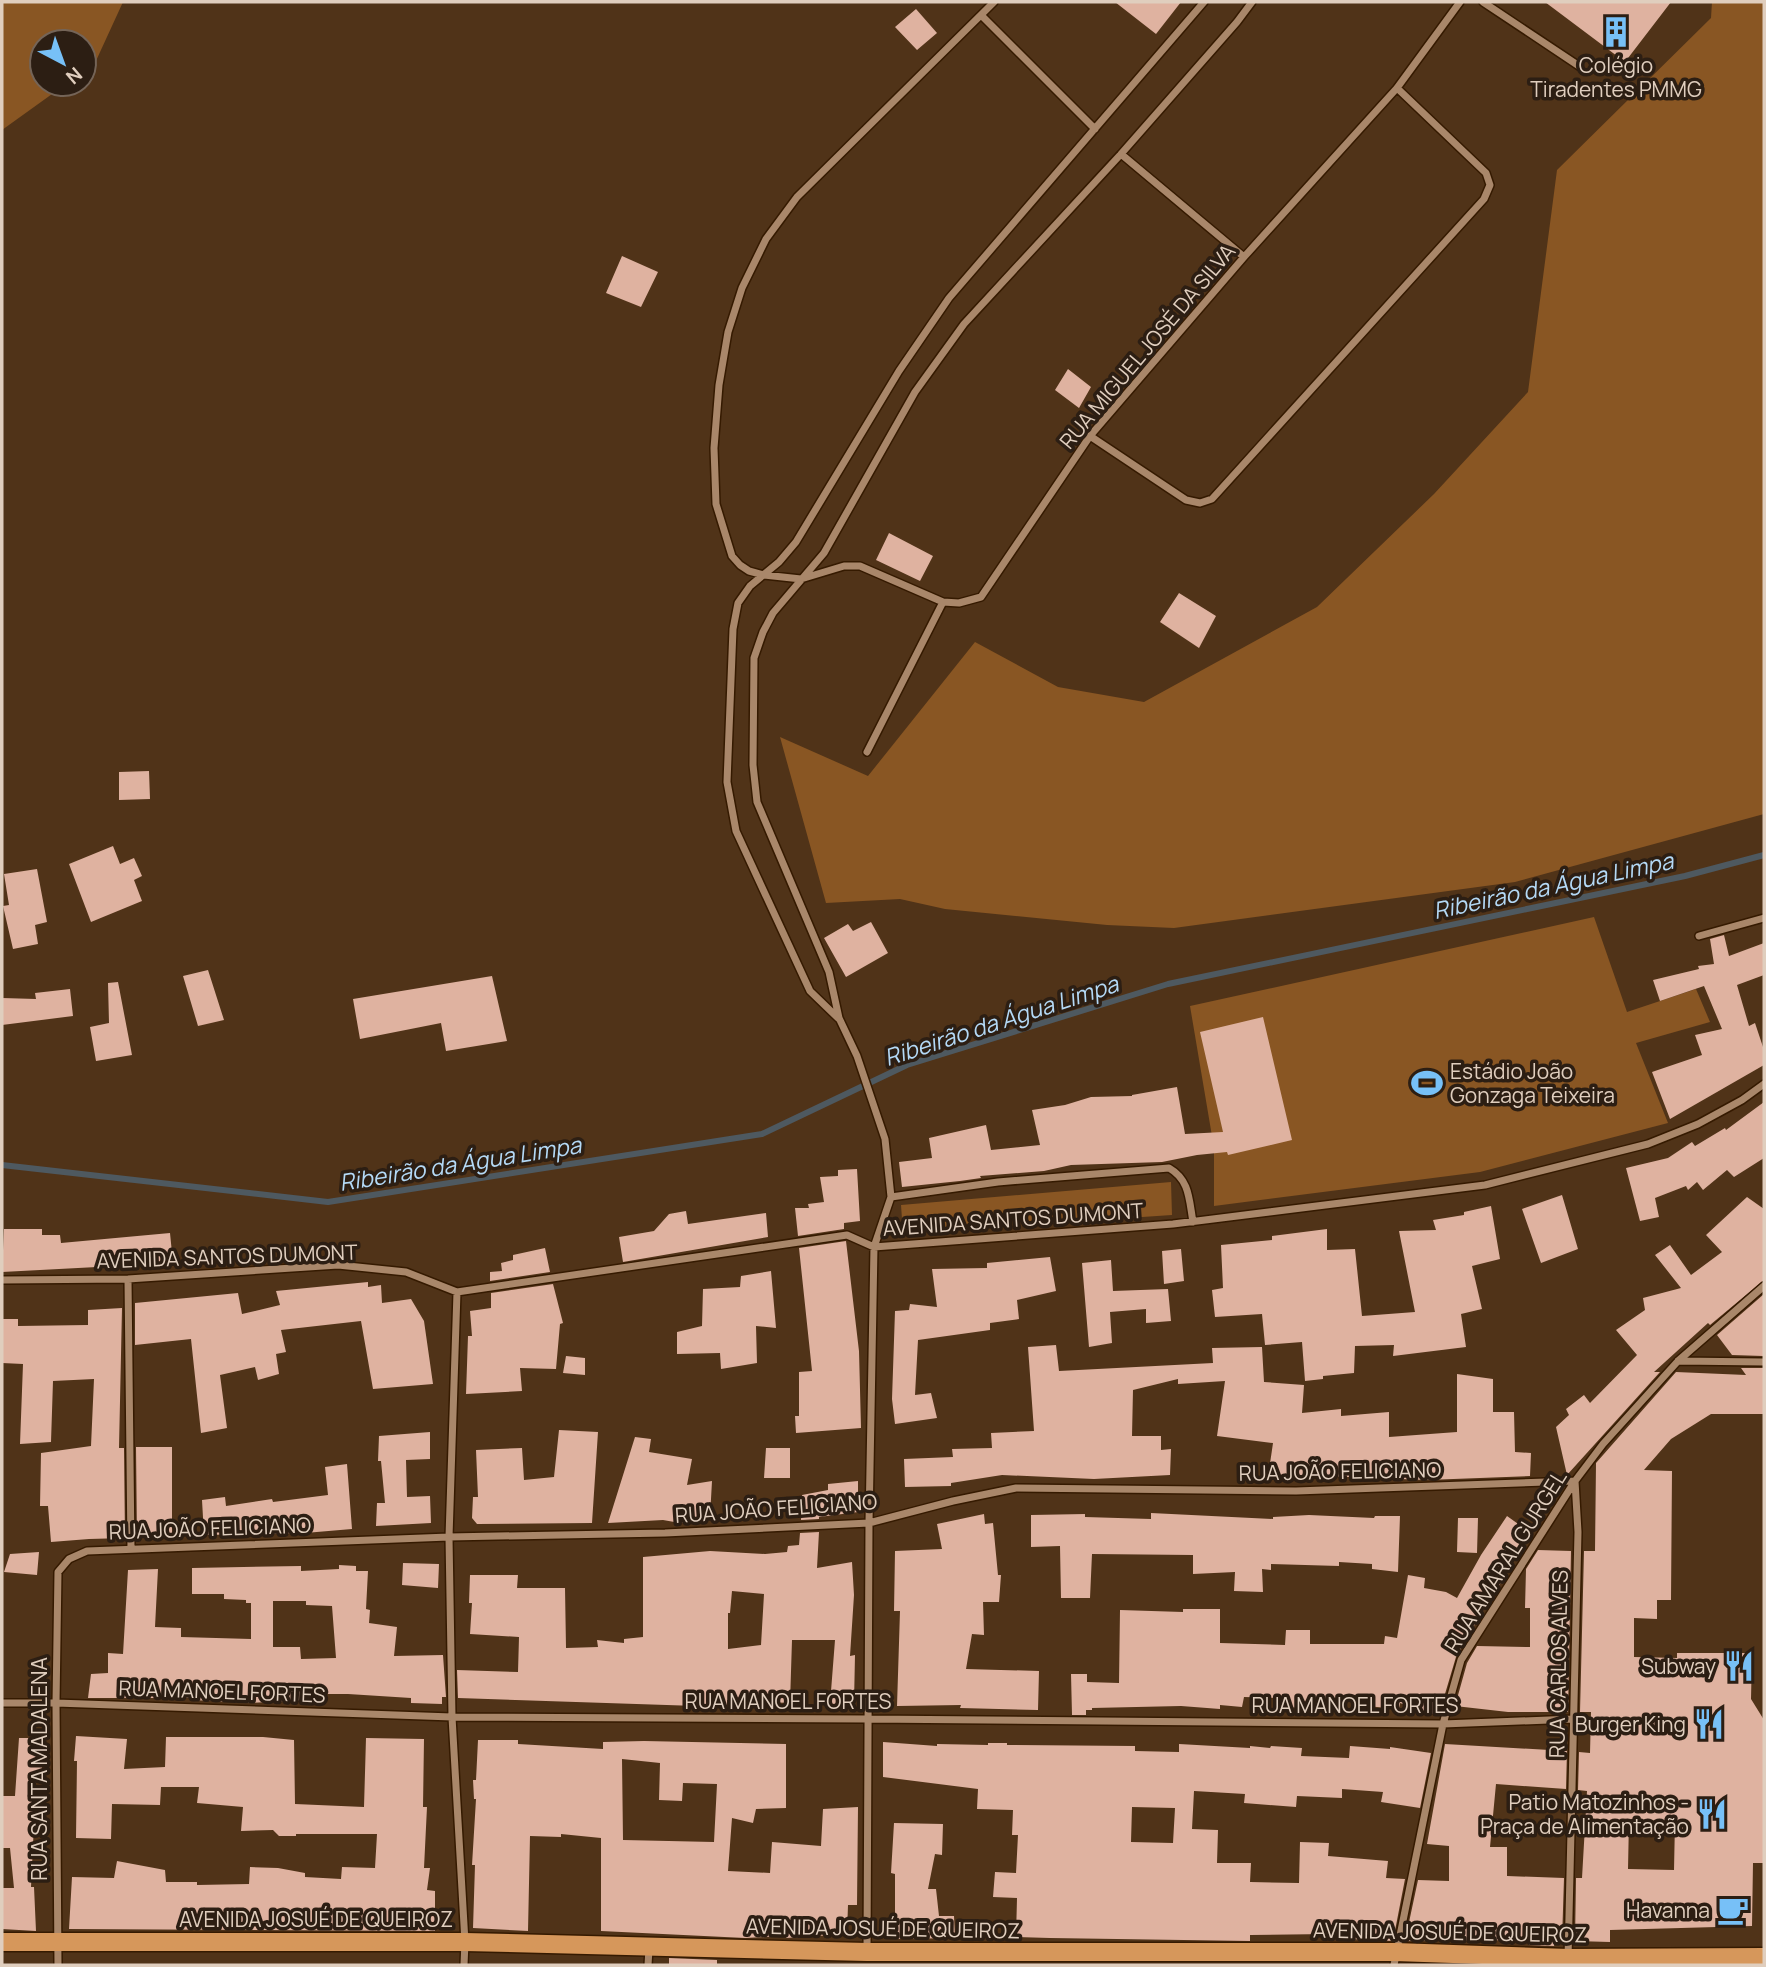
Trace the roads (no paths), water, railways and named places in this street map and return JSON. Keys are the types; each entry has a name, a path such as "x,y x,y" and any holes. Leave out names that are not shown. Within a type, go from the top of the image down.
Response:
{"main road":[{"name":"AVENIDA JOSUÉ DE QUEIROZ","path":"2,1942 465,1942 649,1956 867,1952 1569,1962 1758,1960"}],"street":[{"path":"867,752 943,602 860,566 844,566 801,579 749,571 732,556 716,504 714,448 719,385 728,332 742,288 766,239 797,197 994,2"},
{"path":"839,1018 810,991 736,831 727,782 735,616 738,603 750,586 796,542 900,371 949,298 1204,2"},
{"path":"867,1952 867,1718 874,1247 891,1197 885,1139 857,1056 839,1018 829,972 757,802 753,765 754,658 773,613 824,553 915,392 964,324 1121,154 1252,2"},
{"name":"RUA MIGUEL JOSÉ DA SILVA","path":"943,602 959,603 981,597 1090,436 1244,257 1397,88 1460,2"},
{"path":"1483,2 1579,66"},
{"path":"981,15 1095,129"},
{"path":"1090,436 1186,500 1200,503 1212,499 1484,199 1490,185 1486,173 1397,88"},
{"path":"1121,154 1244,257"},
{"path":"1699,936 1764,918"},
{"name":"AVENIDA SANTOS DUMONT","path":"2,1280 128,1279 338,1265 406,1272 457,1292 847,1235 874,1247 1193,1222 1485,1185 1648,1144 1698,1124 1742,1100 1764,1084"},
{"path":"891,1197 998,1182 1169,1168 1180,1175 1186,1187 1193,1222"},
{"path":"128,1279 131,1549"},
{"name":"RUA AMARAL GURGEL","path":"1394,1959 1443,1724 1461,1660 1575,1481 1603,1444 1678,1361 1764,1286"},
{"path":"457,1292 449,1536 452,1717 465,1942 464,1965"},
{"path":"1678,1361 1764,1362"},
{"name":"RUA JOÃO FELICIANO","path":"58,1572 69,1559 87,1551 449,1536 665,1533 869,1523 1016,1488 1296,1491 1575,1481"},
{"name":"RUA CARLOS ALVES","path":"1569,1962 1578,1532 1575,1481"},
{"name":"RUA SANTA MADALENA","path":"58,1572 58,1965"},
{"name":"RUA MANOEL FORTES","path":"2,1703 452,1717 1443,1724 1574,1719"}],"waterway":[{"name":"Ribeirão da Água Limpa","path":"2,1165 328,1202 762,1134 907,1065 1168,984 1685,876 1764,855"}],"place":[{"name":"Colégio Tiradentes PMMG","path":"1616,32"},
{"name":"Estádio João Gonzaga Teixeira","path":"1427,1083"},
{"name":"Subway","path":"1739,1666"},
{"name":"Burger King","path":"1709,1724"},
{"name":"Patio Matozinhos - Praça de Alimentação","path":"1712,1814"},
{"name":"Havanna","path":"1733,1910"}]}
